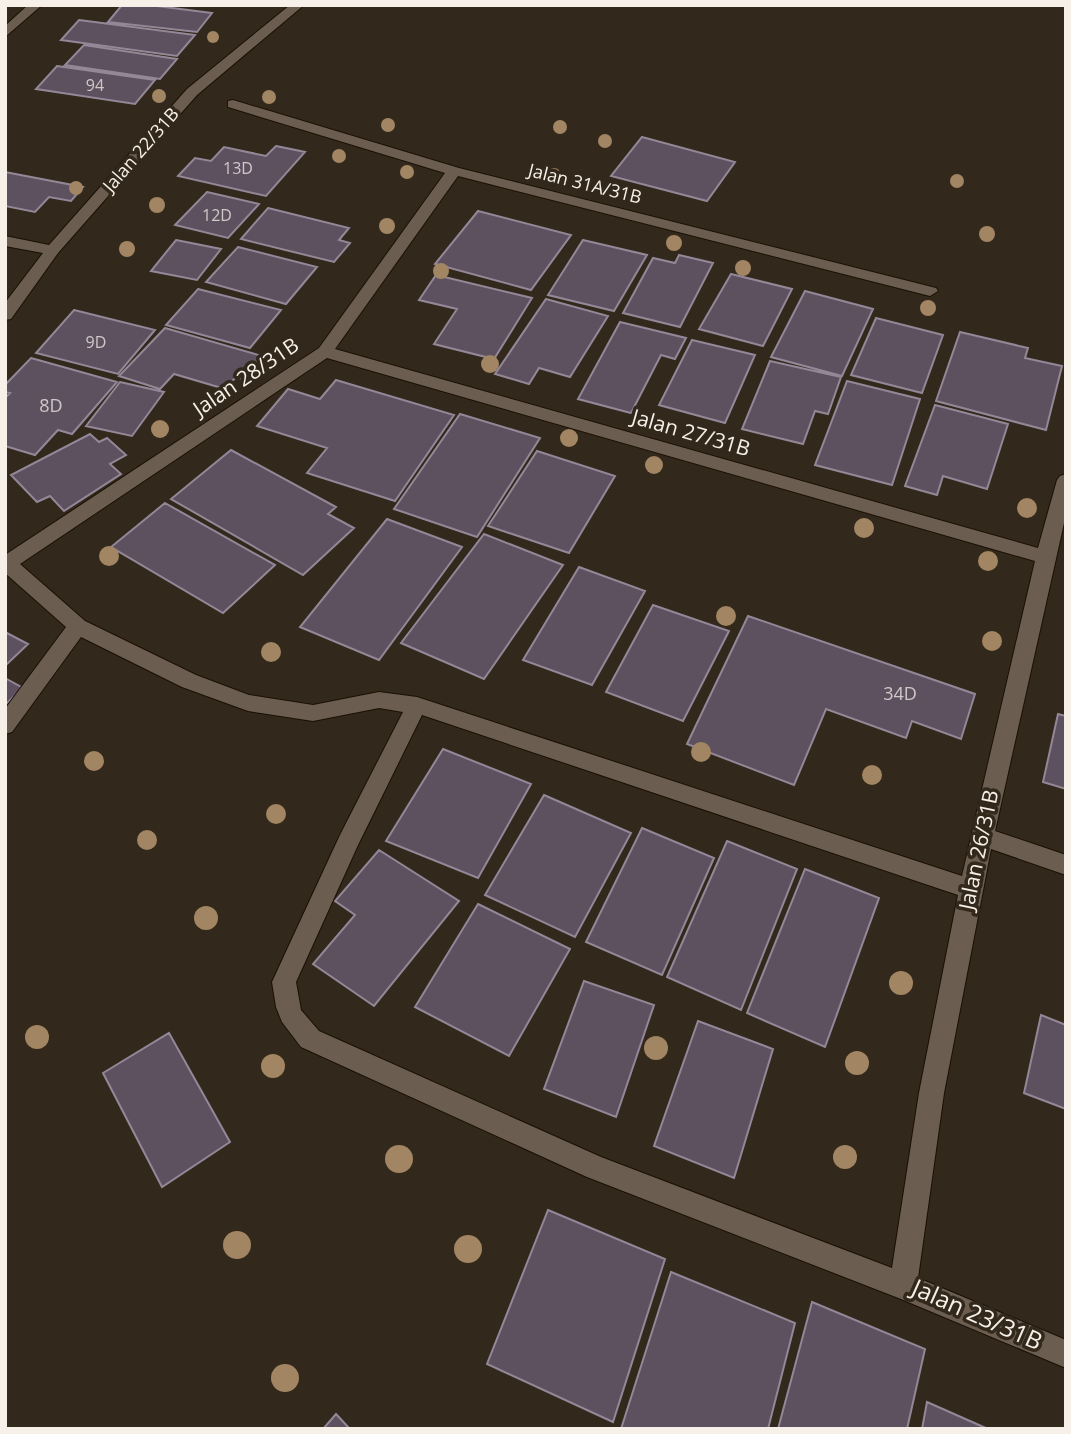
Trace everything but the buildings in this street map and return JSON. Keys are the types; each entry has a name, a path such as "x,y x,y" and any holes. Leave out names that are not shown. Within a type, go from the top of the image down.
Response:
{"street":[{"path":"5,33 36,5"},
{"name":"Jalan 22/31B","path":"5,315 53,250 192,92 298,5"},
{"name":"Jalan 31A/31B","path":"233,104 454,171 930,291"},
{"name":"Jalan 28/31B","path":"6,562 326,352 454,171"},
{"path":"5,241 53,250"},
{"name":"Jalan 27/31B","path":"326,352 1044,557"},
{"name":"Jalan 26/31B","path":"911,1224 970,889 1044,557 1066,480"},
{"path":"6,562 78,626 189,681 248,703 313,713 379,700 417,705 970,889"},
{"path":"5,726 78,626"},
{"path":"417,705 348,842 284,982 286,1006 295,1026 310,1039 596,1168 903,1286"},
{"path":"982,836 1066,865"},
{"name":"Jalan 23/31B","path":"911,1224 903,1286 1066,1354"}]}
